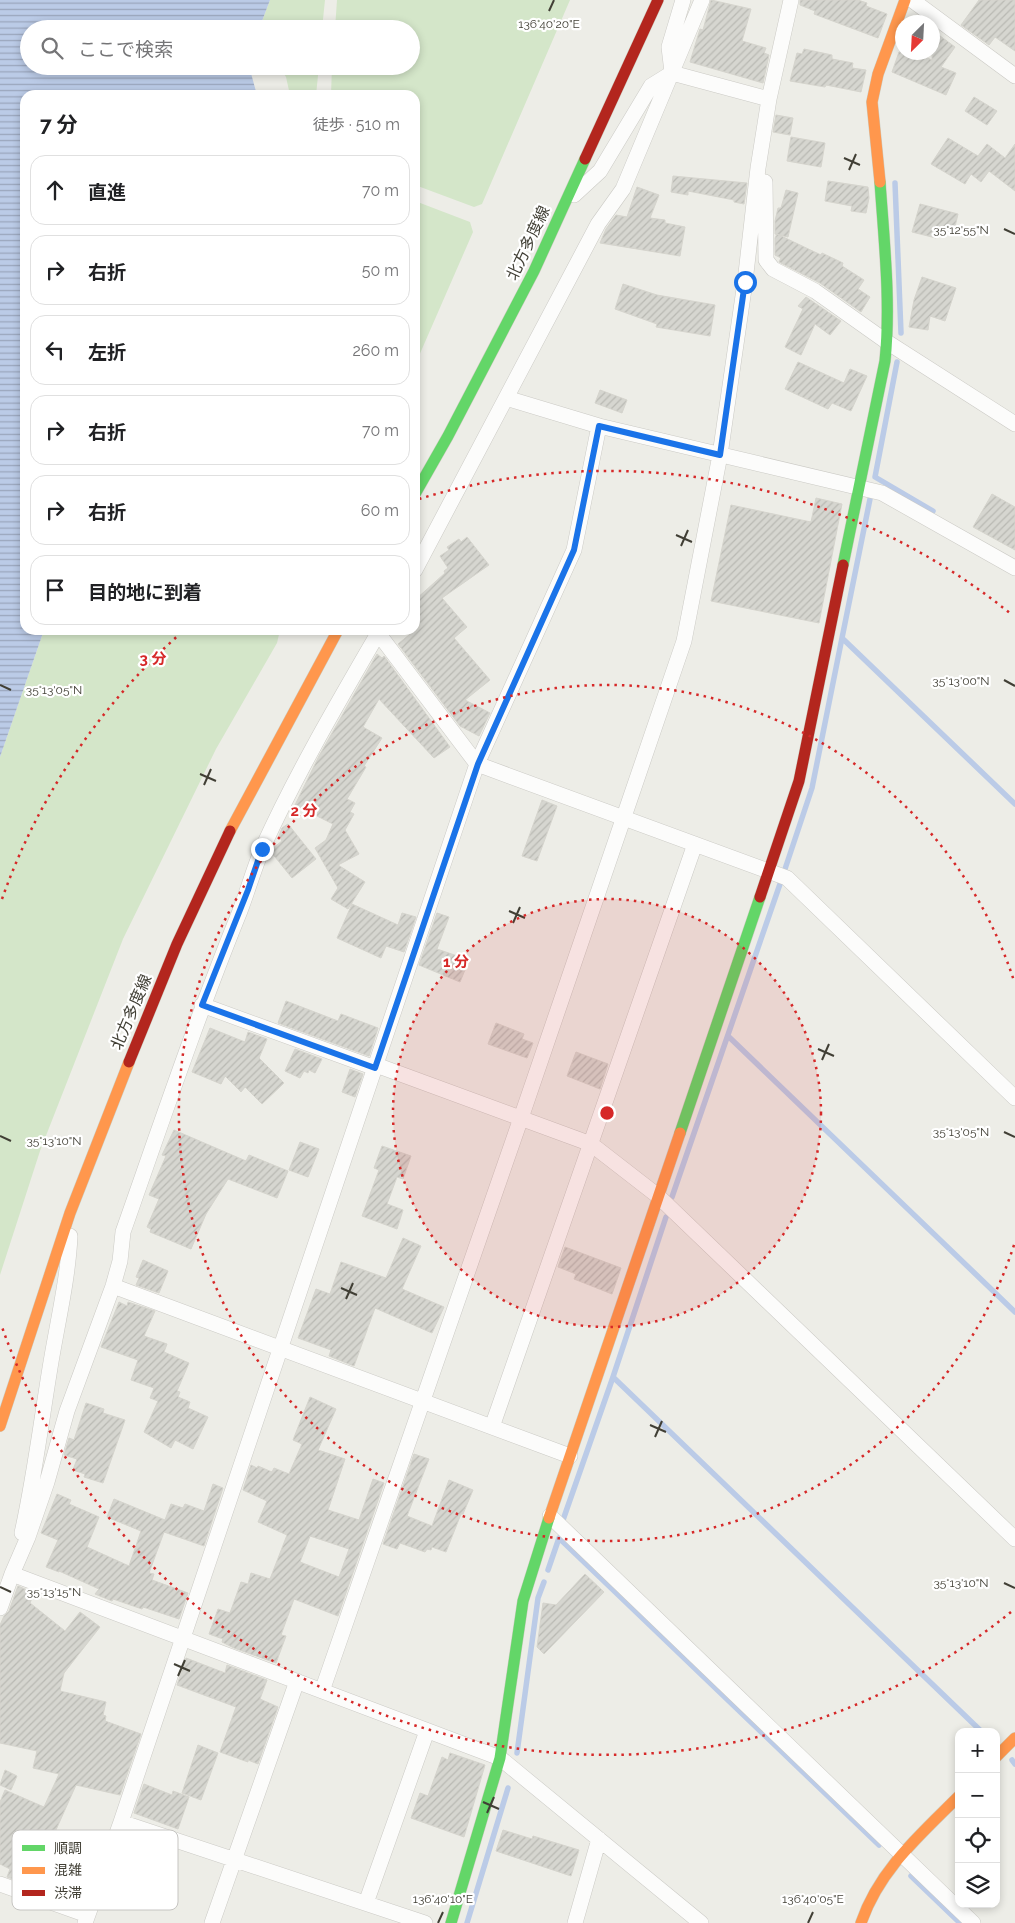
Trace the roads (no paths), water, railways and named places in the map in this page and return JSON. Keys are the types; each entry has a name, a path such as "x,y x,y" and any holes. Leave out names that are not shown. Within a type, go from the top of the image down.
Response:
{"street":[{"name":"北方多度線","path":"420,485 448,436 534,271 658,0"},
{"path":"672,73 669,47 683,0"},
{"path":"420,561 598,224 623,189 702,0"},
{"path":"322,1691 684,641 720,455 745,282 768,100 791,0"},
{"path":"451,1923 500,1758 523,1601 570,1456 799,781 887,342 884,224 872,102 878,74 905,0"},
{"path":"912,0 1015,76"},
{"path":"566,202 600,170 651,86 672,73 768,100"},
{"path":"758,168 765,174 766,260 773,269 815,291 887,342 1015,424"},
{"path":"506,398 599,426 859,486 882,493 1015,568"},
{"path":"118,1830 279,1348 478,764 574,550 599,426"},
{"name":"北方多度線","path":"0,1426 70,1214 126,1066 177,944 218,854 335,635"},
{"path":"0,1608 28,1537 68,1411 113,1286 120,1262 123,1232 202,1005 248,890 262,849 292,786 377,635"},
{"path":"382,635 478,764 787,878 1015,1098"},
{"path":"492,1427 695,844"},
{"path":"202,1005 591,1144 658,1196 1015,1539"},
{"path":"12,1574 43,1420 68,1264 70,1214"},
{"path":"113,1286 570,1456"},
{"path":"550,1516 972,1923"},
{"path":"12,1574 500,1758 702,1923"},
{"path":"212,1923 297,1681"},
{"path":"366,1904 427,1731"},
{"path":"1000,1753 1015,1738"},
{"path":"860,1923 863,1912 882,1877 955,1800"},
{"path":"121,1822 144,1830"},
{"path":"575,1923 599,1839"},
{"path":"178,1842 426,1923"},
{"path":"0,1884 12,1889"},
{"path":"64,1910 86,1919"}],"water":[{"path":"0,0 270,0 262,20 20,20 20,75 251,75 256,90 20,90 20,635 42,635 0,757"}],"waterway":[{"path":"895,183 901,333"},
{"path":"897,362 875,477 933,511"},
{"path":"870,499 842,638 1015,804"},
{"path":"785,869 812,788 842,638"},
{"path":"672,1197 780,884"},
{"path":"728,1036 1015,1312"},
{"path":"563,1520 666,1217"},
{"path":"613,1377 978,1728"},
{"path":"548,1570 559,1538 879,1845"},
{"path":"517,1753 538,1598 544,1582"},
{"path":"1012,1760 1015,1764"},
{"path":"467,1923 508,1788"},
{"path":"911,1876 960,1923"}]}
